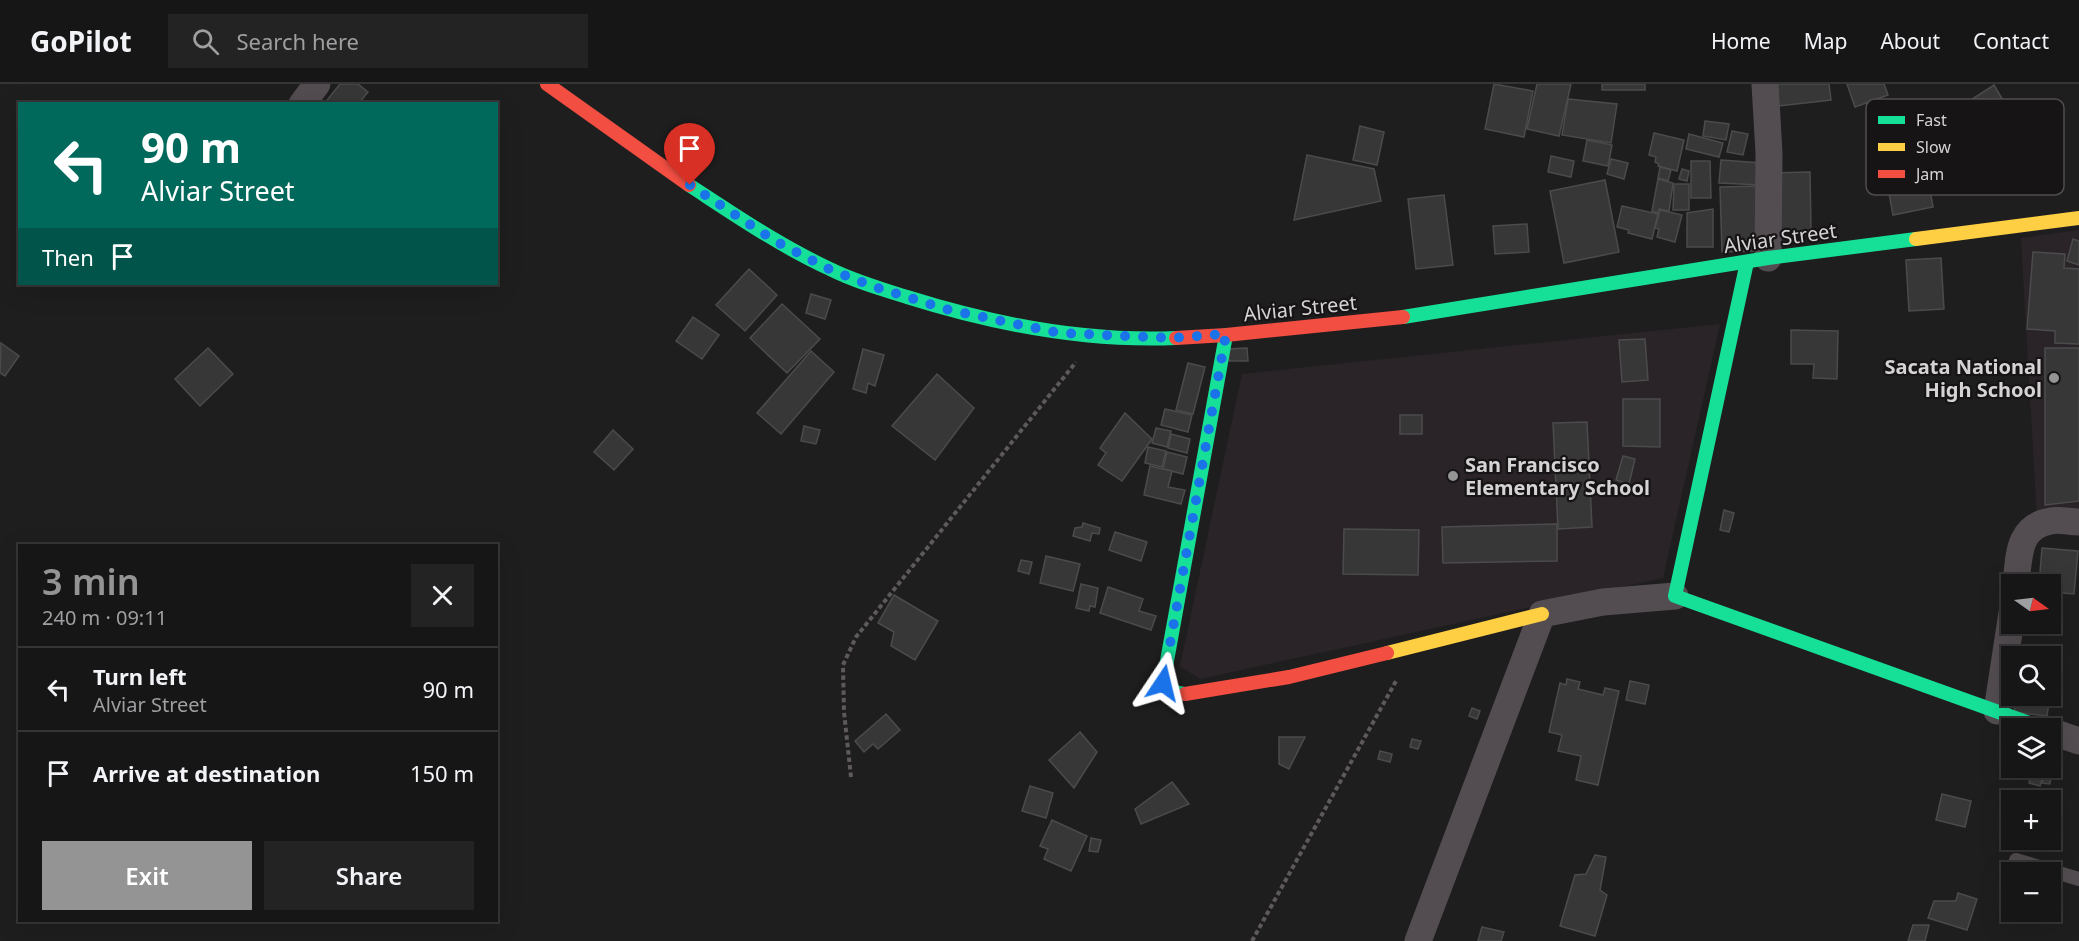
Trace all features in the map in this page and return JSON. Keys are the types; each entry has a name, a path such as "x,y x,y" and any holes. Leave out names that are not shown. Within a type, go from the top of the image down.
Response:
{"street":[{"path":"304,102 317,84"},
{"name":"Alviar Street","path":"547,84 657,163 741,219 775,241 831,270 875,287 949,310 1059,333 1172,338 1399,318 1757,260 2079,218"},
{"path":"1675,596 1757,260 1769,153 1765,84"},
{"path":"1226,334 1163,683 1173,692 1188,694 1289,677 1542,614 1603,602 1675,596 2016,718"},
{"path":"2018,574 2022,543 2033,527 2051,521 2079,522"},
{"path":"1418,941 1542,614"},
{"path":"1997,711 2009,634"},
{"path":"2061,735 2079,741"}],"lane":[{"path":"2016,860 2079,879"}],"path":[{"path":"851,777 844,712 843,665 856,637 1097,336"},
{"path":"1252,941 1415,646"}],"shaded area":[{"name":"Sacata National High School","path":"2079,230 2079,518 2037,519 2021,238"},
{"name":"San Francisco Elementary School","path":"1720,324 1663,578 1200,679 1180,666 1242,374"}],"building":[{"path":"340,84 358,84 368,92 360,102 326,102"},
{"path":"1494,84 1533,91 1524,137 1485,129"},
{"path":"1537,84 1571,84 1559,136 1527,129"},
{"path":"1602,84 1645,84 1645,90 1602,90"},
{"path":"1776,84 1829,84 1831,100 1778,106"},
{"path":"1847,84 1884,84 1888,95 1877,99 1866,99 1866,103 1855,107"},
{"path":"1994,85 2002,99 1972,99"},
{"path":"1568,99 1617,104 1611,143 1562,135"},
{"path":"1705,121 1729,124 1726,140 1703,136"},
{"path":"1360,126 1384,132 1377,165 1353,160"},
{"path":"1732,131 1748,134 1743,155 1727,152"},
{"path":"1654,133 1684,140 1677,171 1658,166 1659,164 1655,162 1656,157 1649,155"},
{"path":"1689,134 1723,143 1719,157 1686,149"},
{"path":"1587,140 1612,145 1608,166 1583,161"},
{"path":"1307,155 1374,169 1381,201 1294,220"},
{"path":"1551,156 1574,161 1571,177 1548,172"},
{"path":"1611,159 1628,163 1624,179 1607,174"},
{"path":"1721,160 1762,163 1761,185 1719,183"},
{"path":"1691,161 1710,161 1711,198 1691,198"},
{"path":"1660,167 1671,170 1668,181 1658,178"},
{"path":"1682,169 1689,171 1687,181 1679,179"},
{"path":"1810,172 1811,230 1773,231 1772,173"},
{"path":"1658,179 1673,183 1669,211 1659,209 1658,213 1652,211"},
{"path":"1605,180 1619,252 1564,263 1550,191"},
{"path":"1674,184 1689,184 1689,210 1673,210"},
{"path":"1761,186 1763,251 1722,252 1720,187"},
{"path":"1444,195 1453,265 1416,269 1408,199"},
{"path":"1889,195 1931,195 1933,207 1893,215"},
{"path":"1622,206 1658,214 1652,239 1628,233 1629,230 1617,227"},
{"path":"1713,209 1713,247 1687,247 1687,213"},
{"path":"1660,210 1682,215 1675,242 1657,237 1659,229 1655,228"},
{"path":"1527,224 1529,252 1495,254 1493,226"},
{"path":"2073,239 2079,241 2079,265 2067,261"},
{"path":"2033,252 2065,254 2064,268 2079,269 2079,344 2055,343 2055,331 2027,329"},
{"path":"1941,258 1944,309 1909,311 1906,260"},
{"path":"749,269 777,295 745,331 716,305"},
{"path":"811,294 831,300 825,319 806,313"},
{"path":"782,304 820,339 787,373 750,338"},
{"path":"693,317 719,335 702,359 676,341"},
{"path":"1791,330 1838,331 1837,379 1813,378 1814,364 1791,364"},
{"path":"1645,339 1648,380 1622,382 1619,340"},
{"path":"1,343 19,356 5,376 0,373"},
{"path":"208,348 233,374 200,406 175,379"},
{"path":"1247,348 1248,361 1229,361 1228,349"},
{"path":"2045,348 2079,348 2079,501 2045,505"},
{"path":"863,349 884,355 875,386 868,383 866,393 853,389"},
{"path":"811,351 834,372 781,434 757,413"},
{"path":"1188,363 1205,367 1193,414 1176,410"},
{"path":"937,374 974,408 935,460 892,426"},
{"path":"1623,399 1660,399 1660,447 1623,446"},
{"path":"1165,409 1192,415 1188,432 1161,425"},
{"path":"1125,413 1152,439 1122,481 1098,465 1106,453 1100,448"},
{"path":"1400,415 1422,415 1422,434 1400,434"},
{"path":"1587,422 1592,527 1558,529 1553,423"},
{"path":"804,426 820,430 816,444 801,441"},
{"path":"1156,428 1171,431 1167,447 1152,443"},
{"path":"613,430 633,449 614,470 594,452"},
{"path":"1171,434 1190,439 1187,453 1168,448"},
{"path":"1148,447 1166,451 1162,467 1145,463"},
{"path":"1167,452 1187,457 1183,474 1163,469"},
{"path":"1623,456 1635,459 1629,484 1616,480"},
{"path":"1150,466 1172,471 1168,487 1185,490 1181,504 1144,495"},
{"path":"1724,510 1734,513 1729,532 1720,530"},
{"path":"1083,523 1100,528 1099,534 1092,533 1090,541 1073,536 1075,528 1082,527"},
{"path":"1557,524 1557,561 1443,563 1442,527"},
{"path":"1344,529 1419,530 1418,575 1343,574"},
{"path":"1115,532 1147,542 1141,561 1109,550"},
{"path":"2042,548 2078,551 2074,594 2061,593 2061,574 2040,574"},
{"path":"1046,556 1080,564 1073,591 1040,583"},
{"path":"1021,560 1032,562 1029,574 1018,571"},
{"path":"1081,584 1098,588 1095,607 1090,606 1089,611 1076,608"},
{"path":"1108,587 1143,599 1139,611 1156,616 1151,630 1100,613"},
{"path":"894,595 938,621 915,660 891,646 894,632 878,623"},
{"path":"1567,679 1580,682 1578,689 1603,695 1605,688 1619,691 1598,785 1576,780 1581,756 1558,751 1562,735 1549,732 1560,683 1566,685"},
{"path":"1630,681 1649,685 1645,704 1626,700"},
{"path":"2015,706 2048,706 2047,716 2014,712"},
{"path":"1472,708 1480,711 1477,719 1469,716"},
{"path":"886,714 900,730 878,749 873,744 864,752 855,741"},
{"path":"1080,732 1097,752 1074,788 1049,760"},
{"path":"1279,737 1305,737 1289,769 1279,764"},
{"path":"1412,739 1421,741 1418,749 1410,747"},
{"path":"1380,751 1392,754 1390,762 1378,759"},
{"path":"2030,778 2042,778 2040,786 2029,783"},
{"path":"2043,778 2051,778 2050,784 2042,783"},
{"path":"1172,782 1189,804 1141,824 1135,809"},
{"path":"1030,786 1053,793 1046,818 1022,811"},
{"path":"1942,794 1971,801 1965,827 1936,820"},
{"path":"1052,820 1087,836 1071,871 1044,859 1048,849 1040,846"},
{"path":"1091,838 1101,840 1098,852 1089,851"},
{"path":"1595,855 1606,857 1600,890 1607,895 1595,936 1560,926 1575,875 1586,874"},
{"path":"1958,893 1977,899 1967,930 1928,918 1934,901 1956,901"},
{"path":"1913,925 1929,925 1925,941 1908,941"},
{"path":"1482,927 1504,932 1501,941 1478,941"}],"traffic: fast":[{"path":"689,185 758,230 811,260 887,291 940,307 1040,329 1108,337 1176,338"},
{"path":"1403,317 1768,258 1916,239"},
{"path":"1747,262 1675,596 2015,718"},
{"path":"1185,694 1170,691 1163,683 1226,335"}],"traffic: slow":[{"path":"1916,239 2079,218"},
{"path":"1387,653 1542,614"}],"traffic: jam":[{"path":"547,84 689,185"},
{"path":"1176,338 1403,317"},
{"path":"1185,694 1289,677 1387,653"}],"place":[{"name":"Sacata National High School","path":"2054,378"},
{"name":"San Francisco Elementary School","path":"1453,476"}],"route":[{"path":"690,185 775,241 831,270 875,287 949,310 1059,333 1172,338 1226,334 1163,683"}]}
